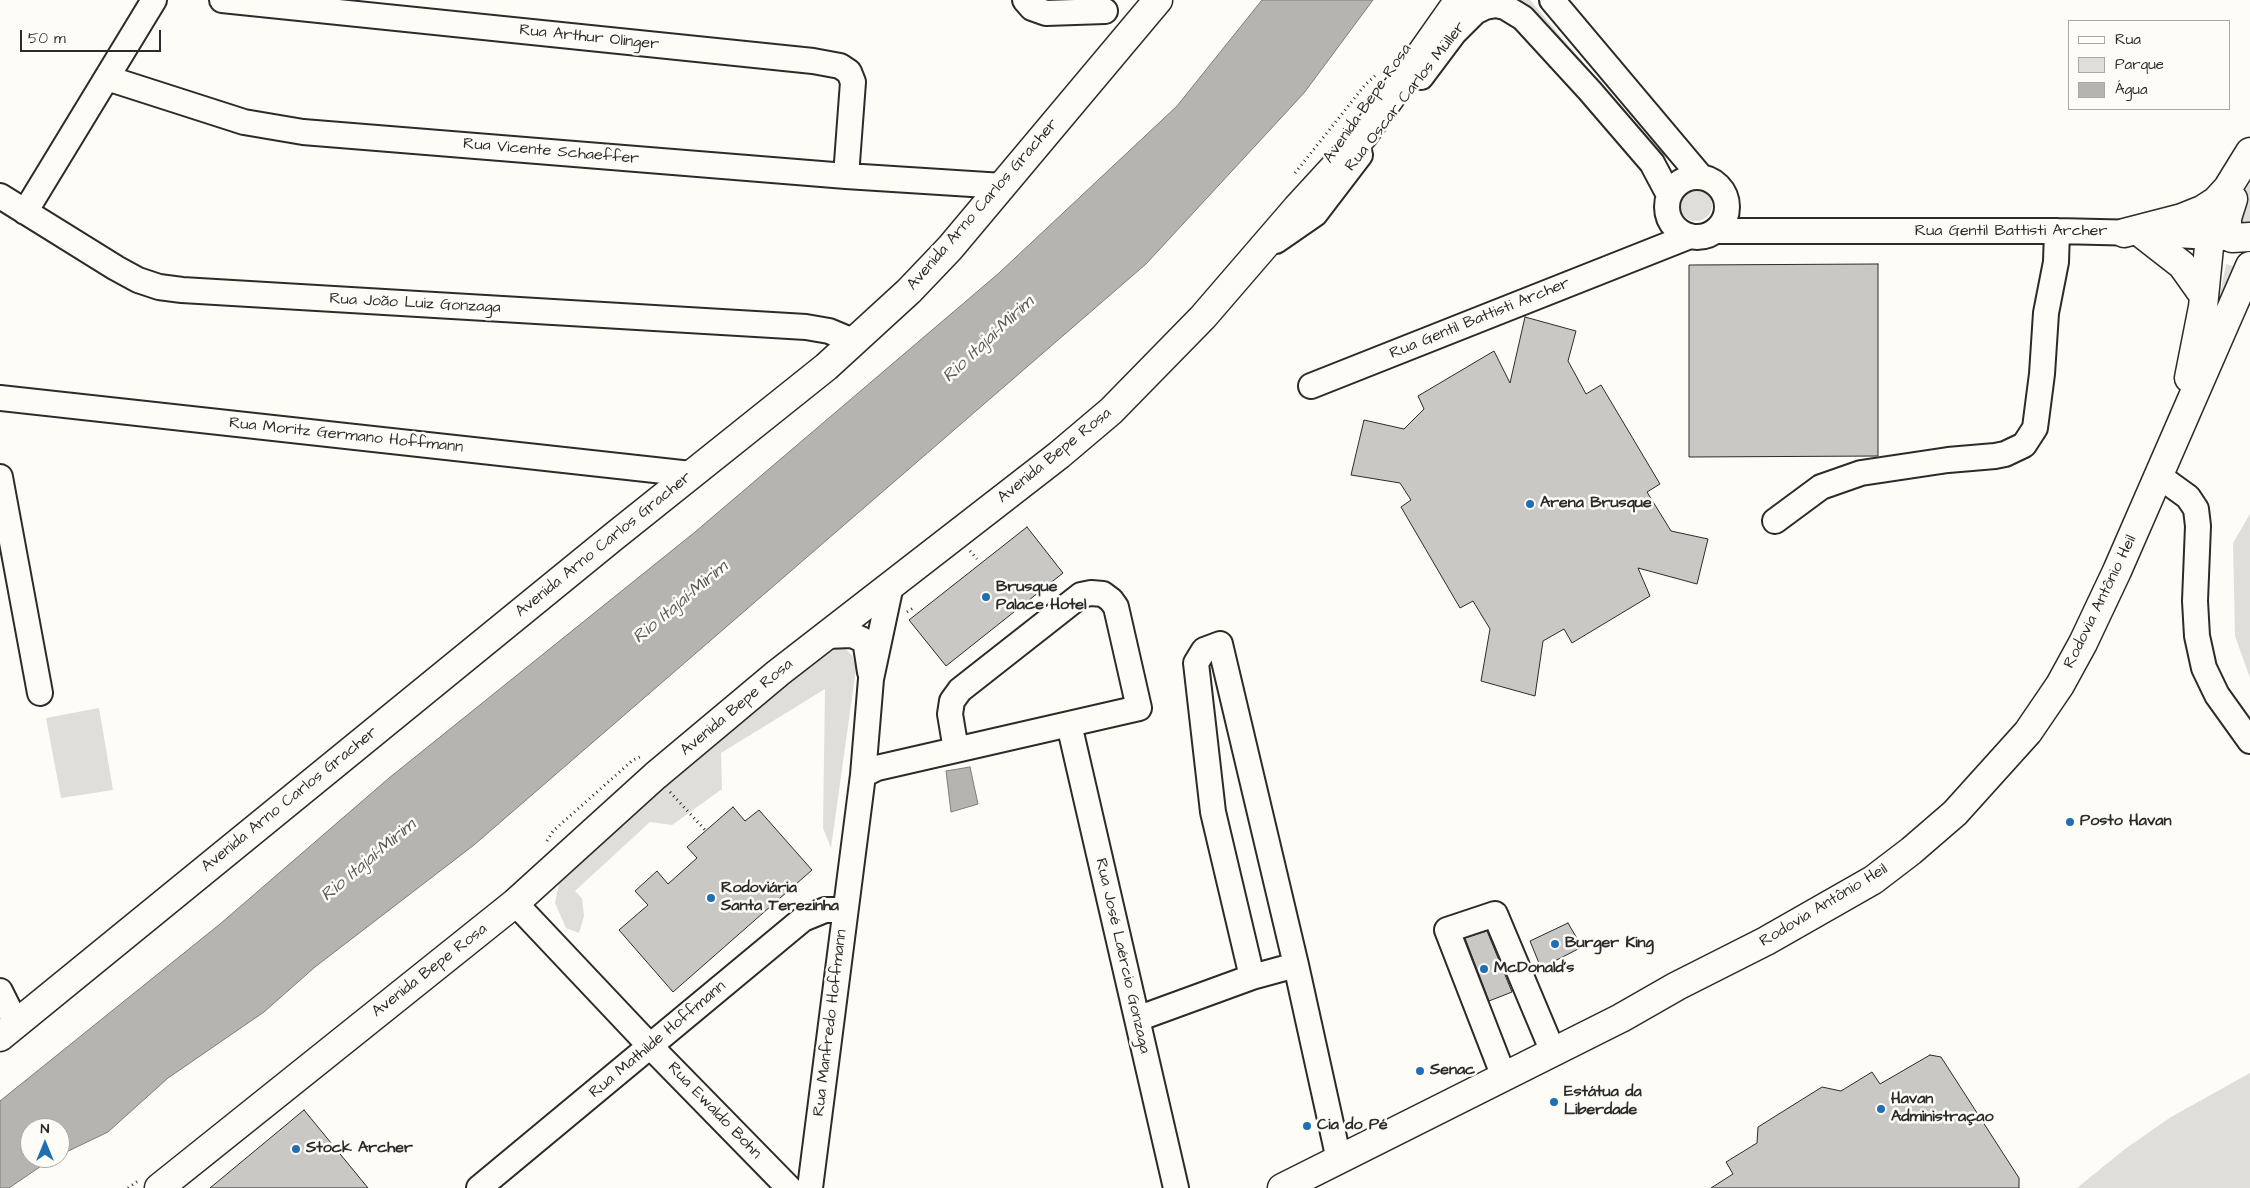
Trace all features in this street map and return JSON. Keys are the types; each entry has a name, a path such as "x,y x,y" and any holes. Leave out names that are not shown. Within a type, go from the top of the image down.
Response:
{"main road":[{"name":"Avenida Arno Carlos Gracher","path":"8,1030 826,367 909,291 950,248 1158,0"},
{"name":"Rua Oscar Carlos Müller","path":"1432,10 1438,13 1447,0"},
{"name":"Avenida Bepe Rosa","path":"151,1182 516,903 655,776 778,673 1059,455 1111,411 1203,317 1297,208 1364,135 1459,0"},
{"name":"Avenida Bepe Rosa","path":"1297,208 1432,10"},
{"name":"Rodovia Antônio Heil","path":"2180,428 2204,296 2231,237 2217,214 2229,186 2250,152"},
{"path":"2231,237 2227,228 2227,218 2234,196 2250,167"},
{"path":"2132,233 2202,210 2216,201 2229,186"},
{"path":"2132,233 2182,265 2204,296"},
{"name":"Rodovia Antônio Heil","path":"1282,1188 1553,1052 1766,941 1873,880 1911,851 1954,813 2028,732 2060,684 2083,643 2109,589 2250,266"}],"street":[{"path":"25,212 154,0"},
{"name":"Rua Arthur Olinger","path":"222,0 813,61 840,66 849,72 853,82 846,176"},
{"path":"1025,0 1032,8 1099,6 1133,30"},
{"path":"1539,0 1657,137 1674,144"},
{"path":"1552,0 1701,177"},
{"name":"Rua Oscar Carlos Müller","path":"1262,250 1315,214 1454,33 1475,12 1484,6 1496,5 1511,10 1523,18 1590,91 1652,164 1669,195"},
{"name":"Rua Vicente Schaeffer","path":"107,78 218,115 269,128 846,176 1002,186"},
{"path":"1692,177 1701,177 1711,180 1719,186 1725,194 1727,204 1722,224 1715,231 1699,237 1681,230 1667,208 1669,195 1676,185 1692,177"},
{"name":"Rua João Luiz Gonzaga","path":"0,196 116,268 138,280 159,287 806,327 829,331 853,341"},
{"name":"Rua Gentil Battisti Archer","path":"1727,204 1755,221 1791,230"},
{"name":"Rua Gentil Battisti Archer","path":"1311,386 1648,252 1681,230"},
{"name":"Rua Gentil Battisti Archer","path":"1715,231 2057,231 2231,237"},
{"path":"1775,521 1821,487 1861,473 1948,460 1994,456 2005,454 2024,445 2035,428 2042,374 2046,312 2056,262 2057,231"},
{"name":"Rua Moritz Germano Hoffmann","path":"0,398 692,474"},
{"path":"2159,476 2188,497 2196,509 2198,526 2195,601 2197,636 2204,668 2217,695 2250,741"},
{"path":"0,477 40,693"},
{"name":"Rua Manfredo Hoffmann","path":"810,1188 863,774 871,679 891,585"},
{"path":"863,774 877,768 956,750 1068,724 1139,708 1116,607 1111,600 1103,594 1091,593 1081,595 960,690 952,701 950,714 956,750"},
{"name":"Rua Manfredo Hoffmann","path":"825,636 852,635 863,640 866,646 871,679"},
{"path":"1252,977 1213,812 1203,710 1196,663 1204,650 1220,644 1296,965 1338,1160"},
{"name":"Rua José Laércio Gonzaga","path":"1068,724 1176,1188"},
{"name":"Rua Ewaldo Bohn","path":"516,903 651,1047 789,1188"},
{"name":"Rua Mathilde Hoffmann","path":"479,1188 803,919 825,910 836,910 845,913"},
{"path":"1504,1077 1447,930 1495,914 1553,1052"},
{"path":"1137,1019 1252,977 1296,965"},
{"path":"0,991 8,1030"}],"path":[{"path":"1294,175 1365,85 1384,68"},
{"path":"544,846 553,831 633,760 648,753"},
{"path":"667,790 706,830"},
{"path":"128,1188 151,1182"}],"green space":[{"path":"1519,0 1530,0 1653,145 1671,154 1660,162"},
{"path":"2250,182 2250,222 2242,223 2237,217 2240,201"},
{"path":"1696,189 1702,190 1707,194 1711,199 1711,211 1707,216 1702,220 1696,221 1690,220 1685,216 1681,211 1680,205 1681,199 1685,194 1690,190"},
{"path":"2226,264 2239,268 2216,313"},
{"path":"2250,514 2250,678 2235,636 2233,543"},
{"path":"842,646 852,655 856,669 831,848 823,828 825,689 721,753 722,789 672,825 650,822 575,891 582,898 584,916 579,933 566,928 555,903 560,879 690,758 829,648"},
{"path":"99,708 113,790 61,798 46,718"},
{"path":"2250,1073 2250,1188 2077,1188 2125,1149 2171,1117"}],"water":[{"name":"Rio Itajaí-Mirim","path":"1262,0 1373,0 1304,93 1146,264 474,845 315,967 264,1012 168,1078 108,1132 70,1150 70,1118 20,1118 20,1168 38,1168 9,1188 0,1188 0,1101 220,924 389,778 695,532 999,273 1177,106"},
{"path":"970,767 978,804 951,812 946,771"}],"building":[{"path":"1878,264 1878,456 1689,457 1689,265"},
{"name":"Arena Brusque","path":"1525,317 1576,331 1568,361 1586,394 1601,385 1660,484 1647,492 1671,531 1708,539 1697,584 1638,568 1650,596 1572,643 1564,629 1543,641 1535,696 1481,681 1490,629 1473,601 1460,608 1401,507 1411,500 1400,483 1351,475 1364,420 1404,429 1424,409 1418,396 1494,351 1510,383"},
{"name":"Brusque Palace Hotel","path":"1027,527 1063,573 946,666 909,620"},
{"name":"Rodoviária Santa Terezinha","path":"733,807 745,821 759,810 812,870 673,992 619,930 648,905 635,891 657,871 668,884 697,858 687,847"},
{"name":"Burger King","path":"1568,923 1582,947 1541,968 1530,941"},
{"name":"McDonald's","path":"1487,931 1512,992 1489,1001 1465,938"},
{"name":"Havan Administraçao","path":"1930,1055 1941,1057 2019,1178 2019,1188 1711,1188 1733,1174 1726,1162 1757,1143 1758,1127 1822,1087 1841,1091 1872,1072 1880,1084"},
{"name":"Stock Archer","path":"304,1110 368,1188 210,1188"}],"place":[{"name":"Arena Brusque","path":"1530,504"},
{"name":"Brusque Palace Hotel","path":"986,597"},
{"name":"Posto Havan","path":"2070,822"},
{"name":"Rodoviária Santa Terezinha","path":"711,898"},
{"name":"Burger King","path":"1555,944"},
{"name":"McDonald's","path":"1484,969"},
{"name":"Senac","path":"1420,1071"},
{"name":"Estátua da Liberdade","path":"1554,1102"},
{"name":"Havan Administraçao","path":"1881,1109"},
{"name":"Cia do Pé","path":"1307,1126"},
{"name":"Stock Archer","path":"296,1149"}]}
